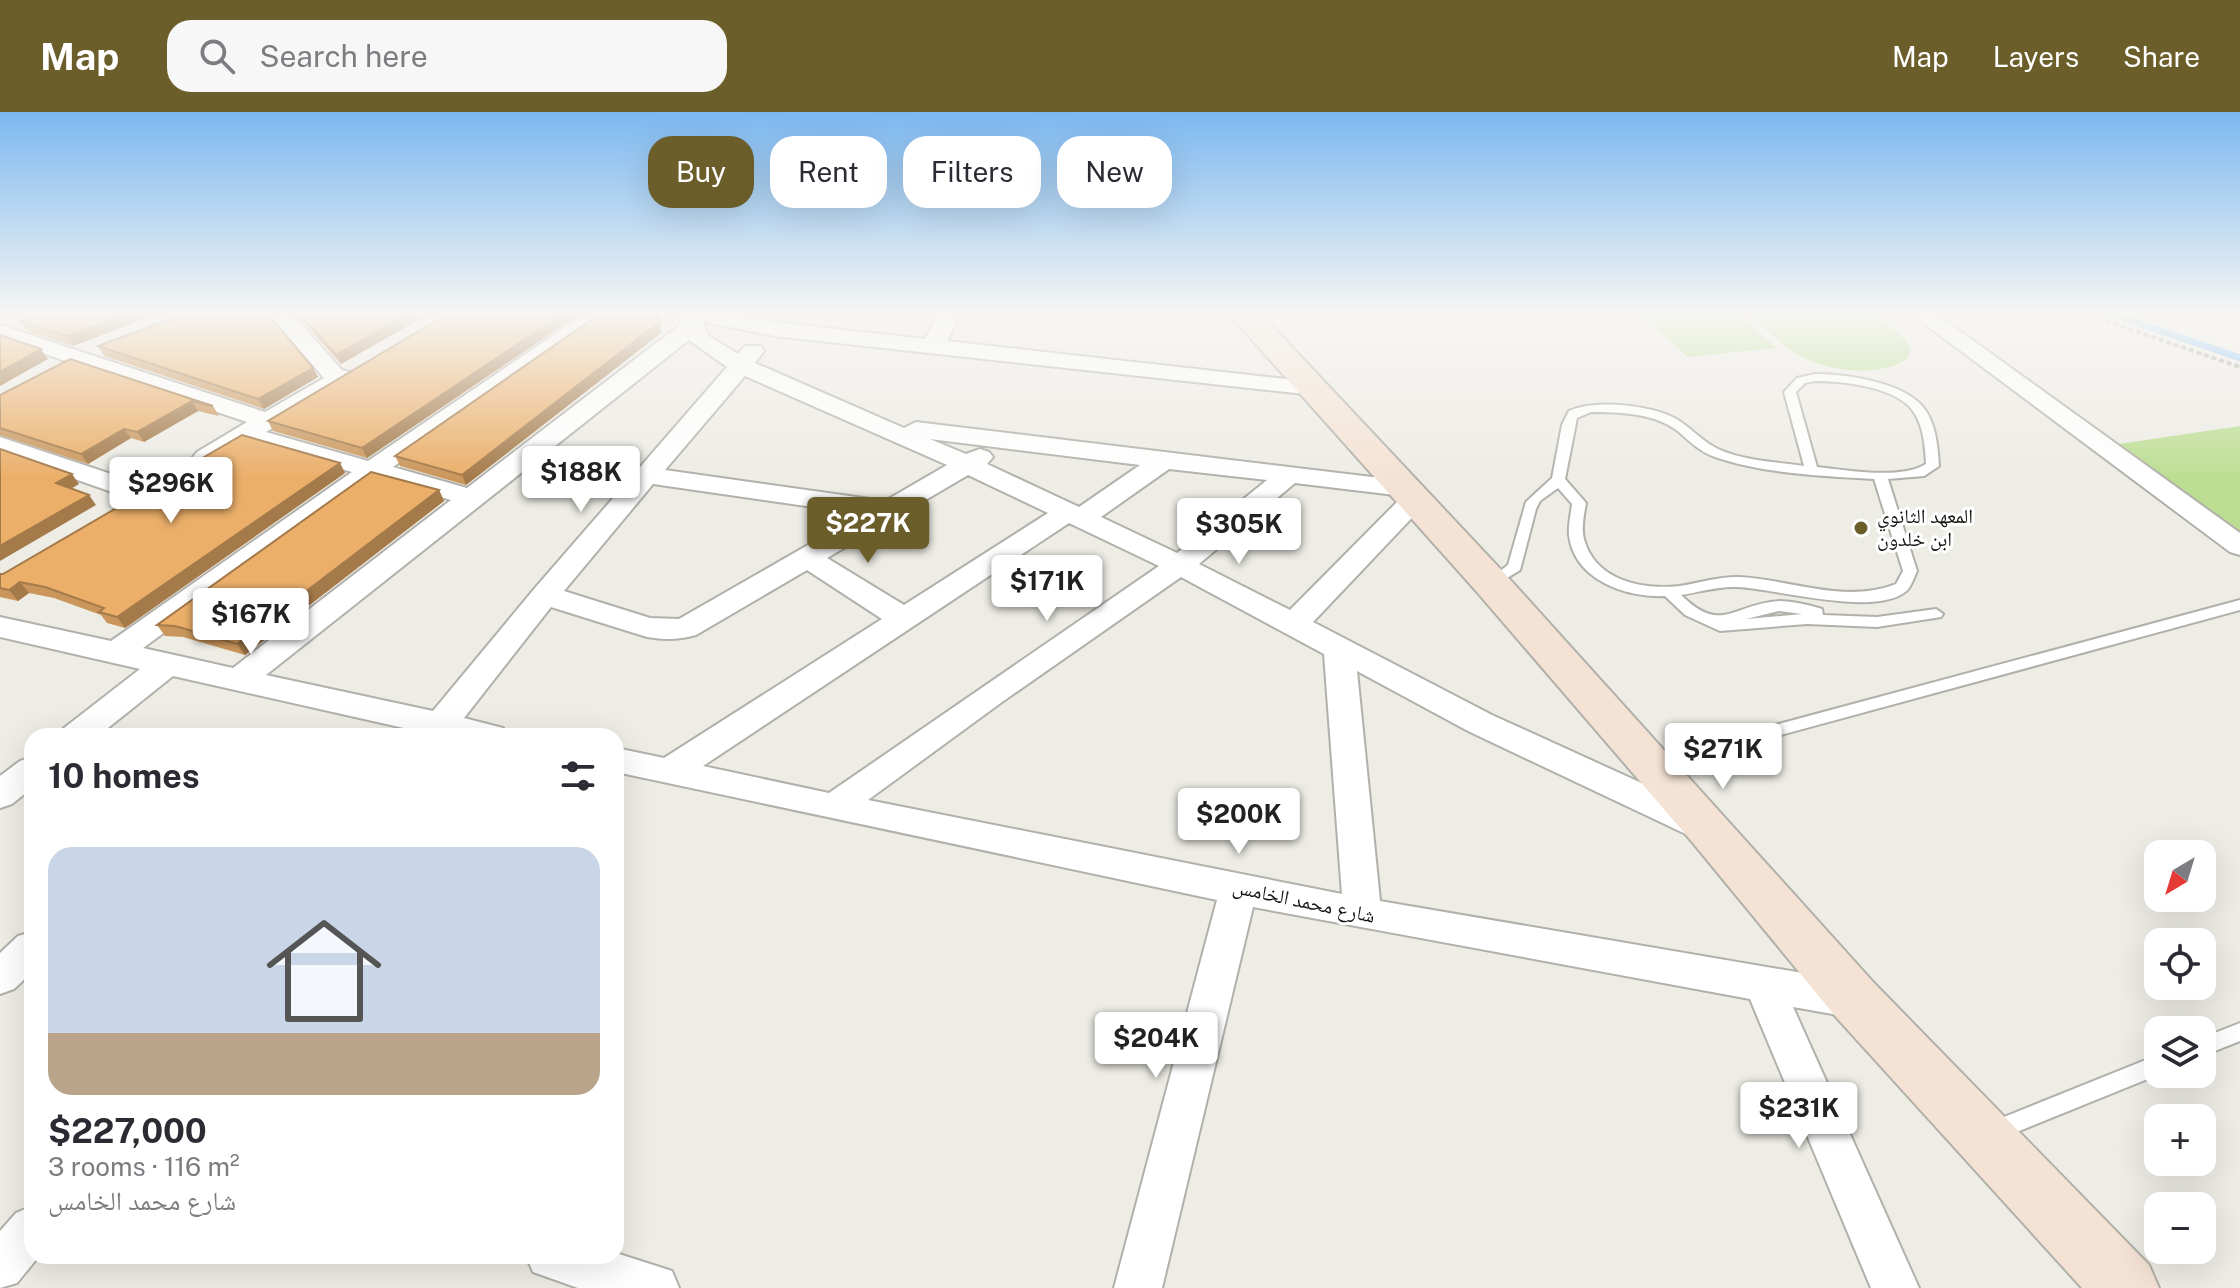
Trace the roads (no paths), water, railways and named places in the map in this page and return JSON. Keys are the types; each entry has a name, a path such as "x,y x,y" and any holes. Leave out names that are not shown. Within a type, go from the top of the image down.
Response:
{"street":[{"path":"51,370 55,368"},
{"path":"109,368 256,427 373,469 472,498"},
{"path":"327,368 338,380"},
{"path":"118,509 358,368"},
{"path":"115,653 521,368"},
{"path":"237,681 472,498 630,368"},
{"path":"437,728 545,595 738,368"},
{"path":"747,368 969,465 1180,565 1480,723 1710,830"},
{"path":"1122,368 1314,388"},
{"path":"1297,368 1710,830 1855,1000 2126,1288"},
{"path":"1996,368 2240,546"},
{"path":"876,423 1410,494"},
{"path":"545,595 647,627 675,630 702,620 805,556 969,465 1003,442"},
{"path":"0,445 144,494"},
{"path":"671,770 901,617 1163,461"},
{"path":"649,476 888,509"},
{"path":"834,807 1180,565 1288,476"},
{"path":"1293,625 1410,494"},
{"path":"805,556 901,617"},
{"path":"0,627 237,681 423,728"},
{"path":"1339,649 1362,914"},
{"path":"86,728 166,665"},
{"name":"شارع محمد الخامس","path":"624,761 1362,914 1855,1000"},
{"path":"0,795 24,776"},
{"path":"1138,1288 1239,887"},
{"path":"0,977 24,955"},
{"path":"1764,985 1895,1288"},
{"path":"0,1266 24,1238"},
{"path":"576,1264 655,1288"}],"lane":[{"path":"1491,583 1515,567 1533,500 1559,481 1570,418 1575,411 1587,408 1643,412 1666,419 1685,430 1698,444 1719,455 1747,461 1880,476 1920,474 1933,466 1933,453 1920,411 1897,393 1850,380 1814,377 1799,381 1790,392 1811,468"},
{"path":"1559,481 1579,503 1576,537 1585,560 1603,577 1621,585 1670,592 1709,583 1738,582 1875,598 1890,595 1902,587 1910,571 1880,476"},
{"path":"1670,592 1690,612 1713,622 1741,626 1807,619 1877,622 1936,614"},
{"path":"1651,764 2240,605"},
{"path":"2216,1041 2240,1032"},
{"path":"1983,1135 2144,1071"}],"place":[{"name":"المعهد الثانوي ابن خلدون","path":"1861,528"}]}
